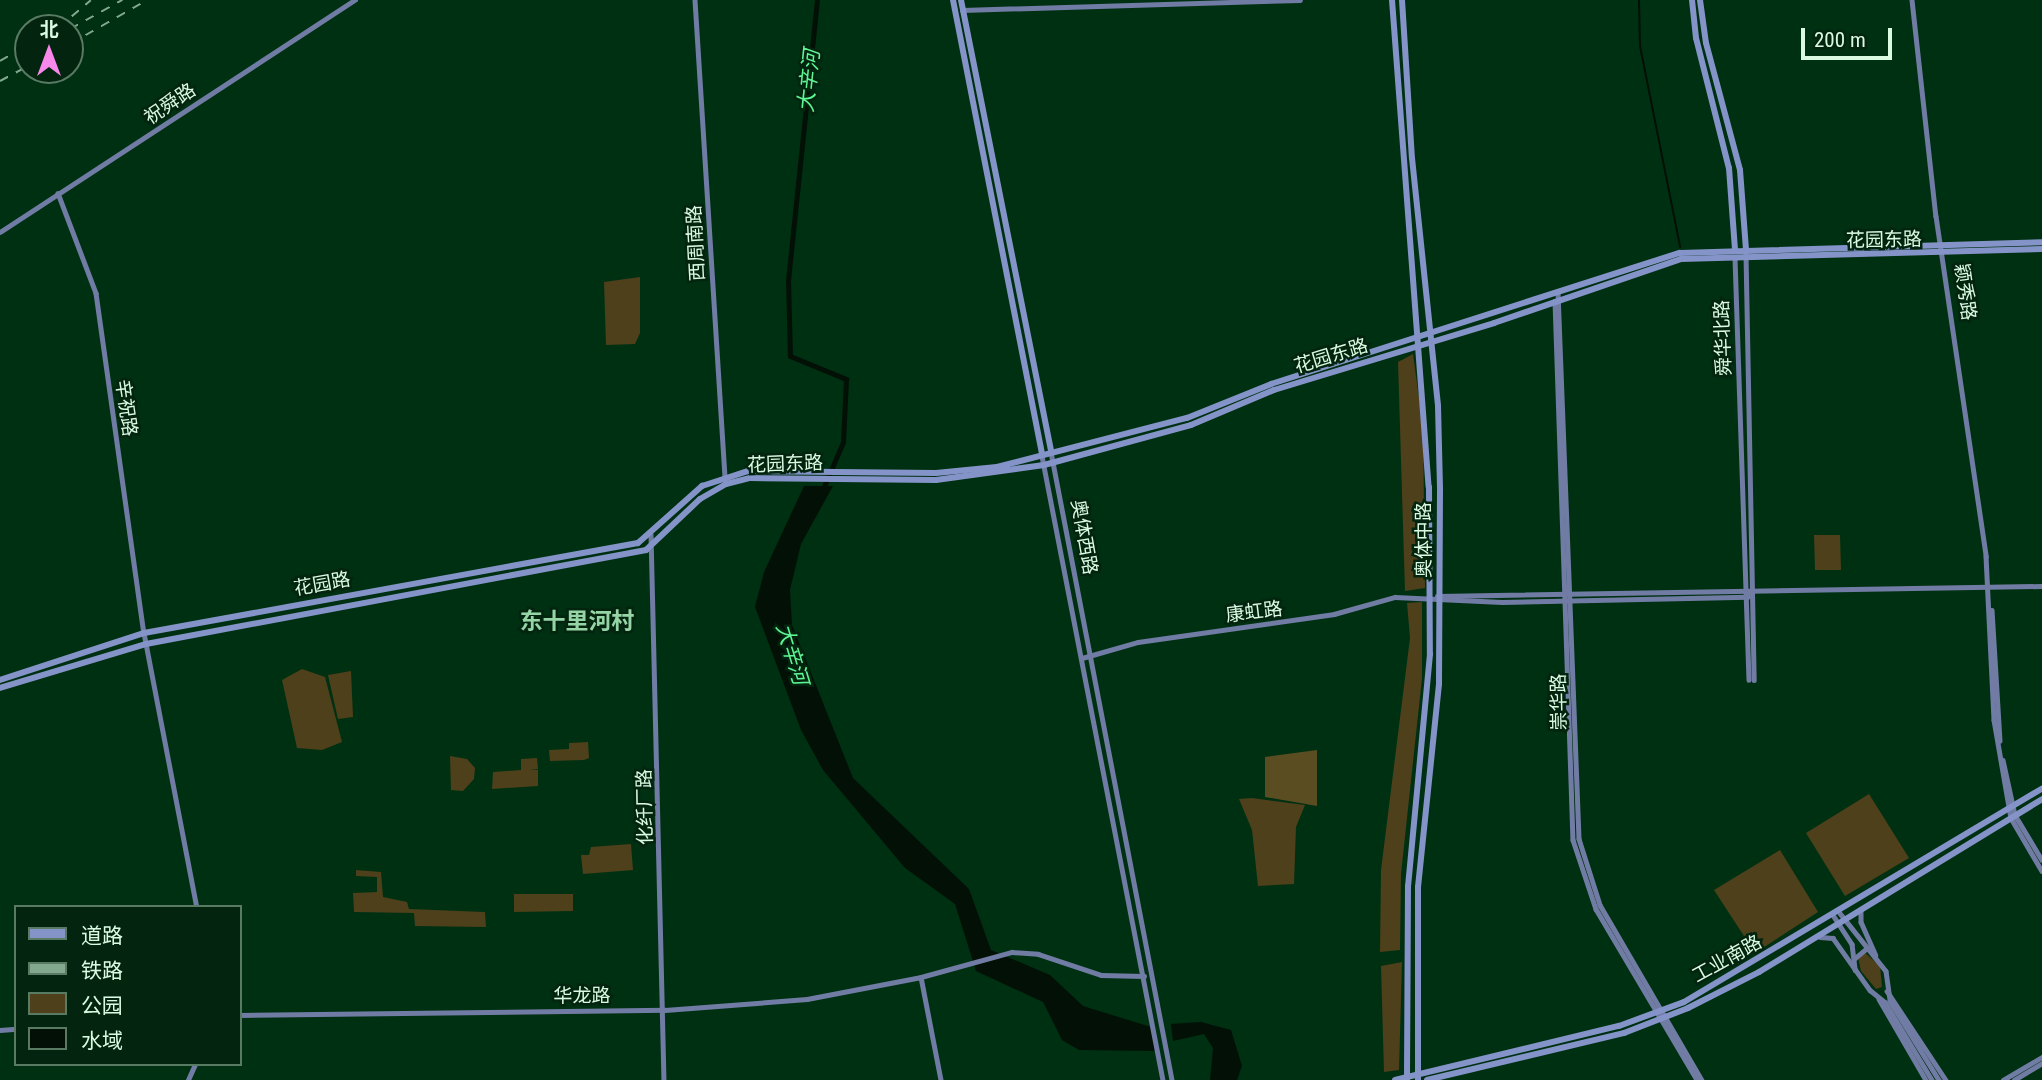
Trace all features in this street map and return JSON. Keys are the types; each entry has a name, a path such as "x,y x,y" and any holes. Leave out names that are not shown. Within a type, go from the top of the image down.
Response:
{"main road":[{"name":"祝舜路","path":"0,232 355,0"},
{"name":"西周南路","path":"695,0 726,484"},
{"name":"奥体西路","path":"953,0 959,11 1054,460 1088,654 1172,1080"},
{"name":"奥体西路","path":"961,0 959,11 1163,1080"},
{"path":"959,11 1300,0"},
{"name":"奥体中路","path":"1392,0 1401,159 1427,423 1429,684 1412,843 1405,956 1407,1079"},
{"name":"奥体中路","path":"1402,0 1412,158 1438,406 1439,684 1423,844 1417,968 1418,1077"},
{"name":"舜华北路","path":"1692,0 1696,38 1729,168 1735,254 1751,680"},
{"name":"舜华北路","path":"1700,0 1706,43 1740,170 1746,254 1748,594"},
{"name":"颖秀路","path":"1912,0 1936,216 1945,251 1989,589 1998,723 2013,817 2042,871"},
{"name":"辛祝路","path":"58,193 96,293 144,633 197,905"},
{"name":"花园东路","path":"1945,251 2042,242"},
{"name":"花园东路","path":"651,545 689,507 726,484 750,478 970,478 1044,464 1191,425 1274,390 1680,253 2042,250"},
{"name":"花园东路","path":"1432,338 1558,301 1681,259 1735,254"},
{"name":"崇华路","path":"1555,293 1558,301 1568,598 1573,840 1596,909 1660,1010 1699,1080"},
{"name":"花园东路","path":"651,534 682,501 724,476 810,469 960,472 1187,418 1271,384 1420,342"},
{"name":"花园路","path":"0,680 144,633 517,568 638,543 651,534"},
{"name":"化纤厂路","path":"651,534 665,1010 664,1080"},
{"name":"花园路","path":"0,688 146,644 583,564 651,545"},
{"name":"康虹路","path":"1082,657 1138,642 1301,621 1395,597 1568,598 2042,586"},
{"name":"工业南路","path":"1395,1080 1418,1077 1619,1026 1660,1010 1754,964 2042,789"},
{"name":"工业南路","path":"1427,1080 1624,1033 1664,1018 1759,972 2042,799"},
{"name":"颖秀路","path":"2013,817 2042,860"},
{"path":"1412,843 1423,844"},
{"path":"1861,910 1861,922 1888,976 1886,991 1939,1080"},
{"path":"1836,913 1876,956"},
{"path":"1843,922 1855,971"},
{"path":"1811,940 1833,938 1855,971 1878,995 1932,1080"},
{"path":"1854,960 1867,948"},
{"name":"华龙路","path":"242,1015 665,1010 807,999 921,977 1012,952 1038,954 1101,975 1144,976"},
{"path":"921,977 942,1080"},
{"path":"1878,995 1886,991"},
{"path":"1886,991 1895,999 1946,1080"},
{"path":"1878,995 1926,1080"},
{"path":"2003,1080 2042,1057"},
{"path":"2014,1080 2042,1063"}],"green space":[{"path":"640,277 640,333 635,344 606,345 604,282"},
{"path":"1413,354 1423,428 1425,588 1405,591 1398,362"},
{"path":"1814,535 1840,535 1841,570 1815,570"},
{"path":"1422,602 1422,678 1401,874 1400,950 1380,952 1381,870 1410,638 1407,603"},
{"path":"302,669 325,677 342,742 322,750 297,748 282,680"},
{"path":"351,671 353,717 338,719 328,675"},
{"path":"588,742 589,758 550,761 549,750 569,749 569,743"},
{"path":"450,756 467,759 475,768 474,779 463,791 451,790"},
{"path":"537,758 538,769 530,770 538,770 538,786 492,789 493,772 521,770 521,759"},
{"path":"1869,794 1909,858 1845,896 1806,833"},
{"path":"1252,798 1305,805 1296,827 1294,884 1258,886 1252,830 1239,799"},
{"path":"631,844 633,870 583,874 581,855 589,855 591,847"},
{"path":"1780,850 1818,912 1755,953 1714,890"},
{"path":"356,870 381,872 383,897 407,902 409,909 485,912 486,927 415,926 414,913 354,912 353,893 377,892 377,877 356,876"},
{"path":"514,894 573,894 573,911 514,912"},
{"path":"1864,952 1880,966 1882,987 1876,989 1861,971 1858,957"},
{"path":"1402,962 1399,1070 1384,1072 1381,966"}],"shaded area":[{"path":"1317,750 1317,806 1265,797 1265,757"}],"water":[{"path":"804,486 833,486 801,544 790,590 792,625 853,778 969,889 991,950 1050,975 1083,1006 1151,1027 1156,1051 1079,1050 1062,1040 1043,1002 976,971 955,904 905,868 823,770 801,730 755,607 764,572"},
{"path":"1201,1022 1231,1030 1242,1066 1237,1080 1210,1080 1213,1048 1204,1034 1173,1041 1171,1024"}],"waterway":[{"name":"大辛河","path":"817,0 788,280 790,356 846,379 843,442 822,491"},
{"path":"1639,0 1640,46 1680,247"}],"railway":[{"path":"74,14 91,0"},
{"path":"84,21 122,0"},
{"path":"84,36 147,0"},
{"path":"0,61 14,53"},
{"path":"0,81 14,74"}],"district":[{"name":"东十里河村","path":"577,622"}]}
